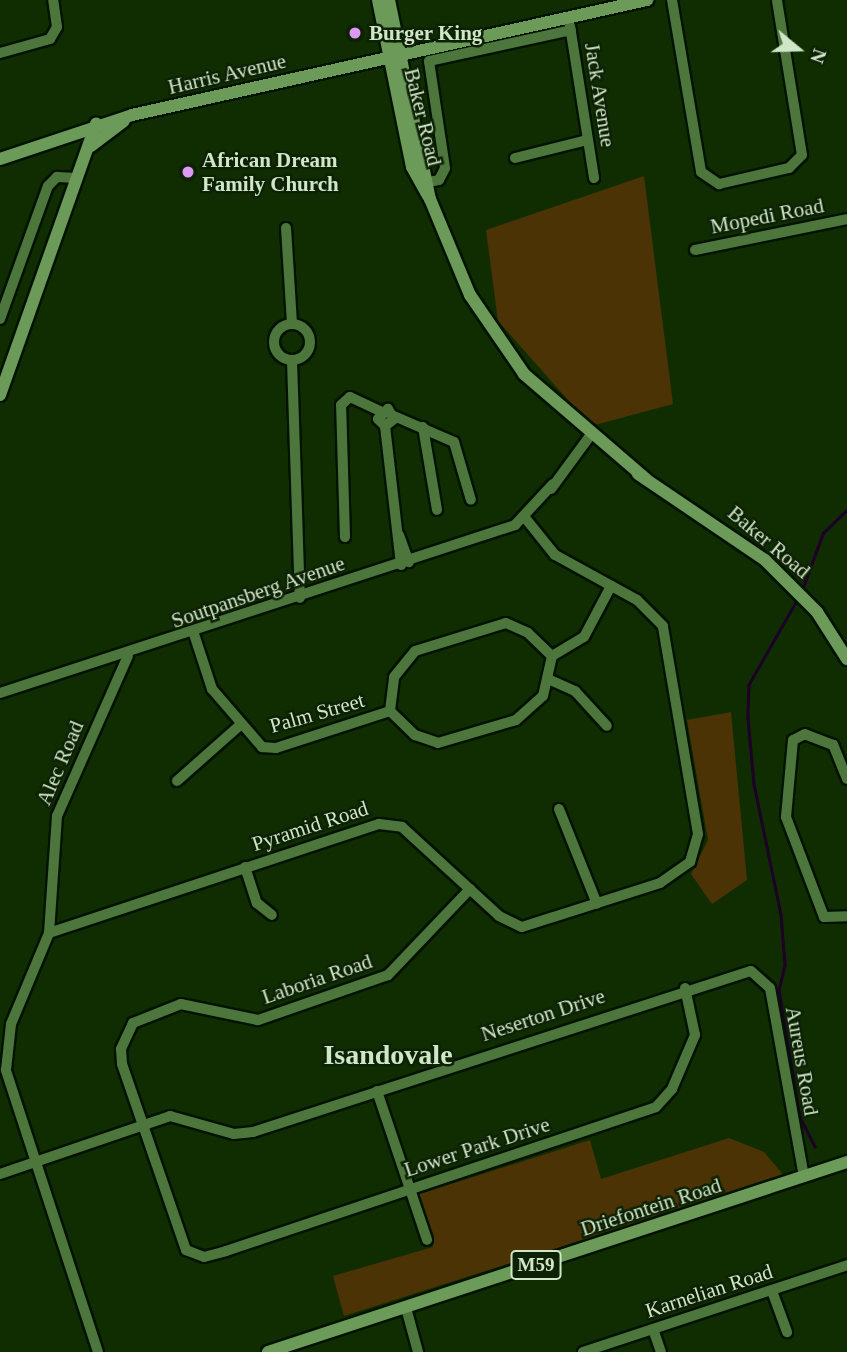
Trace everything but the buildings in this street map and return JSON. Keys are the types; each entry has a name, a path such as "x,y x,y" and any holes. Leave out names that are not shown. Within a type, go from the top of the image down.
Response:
{"main road":[{"name":"Baker Road","path":"378,0 428,182 430,199"},
{"name":"Baker Road","path":"389,0 412,167 430,199 470,295 524,374 588,439 723,526 790,583 809,603 847,659"},
{"name":"Harris Avenue","path":"0,159 96,124 132,115 395,57 570,24 619,3 647,0"},
{"path":"85,156 132,115"},
{"path":"0,396 96,124"},
{"path":"53,141 74,142 85,156"},
{"name":"Driefontein Road","path":"268,1352 847,1163"}],"street":[{"path":"0,53 45,42 55,33 53,0"},
{"path":"672,0 701,172 719,184 789,168 802,155 778,0"},
{"path":"428,182 439,180 445,168 429,61 570,24"},
{"name":"Jack Avenue","path":"570,24 594,177"},
{"path":"515,158 587,140"},
{"path":"0,318 48,186 57,177 77,178"},
{"name":"Mopedi Road","path":"695,250 847,219"},
{"path":"286,228 292,324"},
{"path":"292,324 307,331 310,342 307,353 292,361"},
{"path":"292,324 274,339 276,352 292,361"},
{"path":"292,361 300,598"},
{"path":"345,537 341,405 350,397 423,427 457,446 471,500"},
{"path":"380,411 385,426 395,528 405,563"},
{"path":"385,426 394,416"},
{"path":"423,427 437,510"},
{"path":"526,519 588,439"},
{"name":"Soutpansberg Avenue","path":"0,693 128,656 405,563 526,519"},
{"name":"Pyramid Road","path":"49,933 245,867 388,823 402,827 470,889 523,927 679,875 698,838 666,634 651,609 562,561 526,519"},
{"path":"552,656 506,623 440,642 410,654 400,667 390,711 424,740 449,742 525,716 538,705 548,679 552,656 584,637 611,586"},
{"name":"Palm Street","path":"194,634 212,689 240,725 272,749 390,711"},
{"name":"Alec Road","path":"49,933 57,816 128,656"},
{"path":"548,679 575,691 607,726"},
{"path":"177,781 240,725"},
{"path":"847,779 833,746 811,735 795,738 786,817 824,918 847,916"},
{"path":"559,809 597,904"},
{"path":"245,867 257,903 272,915"},
{"name":"Laboria Road","path":"186,1250 120,1058 137,1019 181,1004 258,1020 388,975 470,889"},
{"path":"49,933 11,1024 3,1070 97,1352"},
{"name":"Neserton Drive","path":"0,1174 143,1125 181,1116 247,1134 740,971"},
{"name":"Aureus Road","path":"740,971 758,973 770,988 804,1177"},
{"name":"Lower Park Drive","path":"186,1250 210,1255 661,1104 695,1035 685,988"},
{"path":"377,1091 427,1240"},
{"name":"Karnelian Road","path":"583,1352 847,1265"},
{"path":"772,1291 788,1332"},
{"path":"406,1308 418,1352"},
{"path":"653,1329 661,1352"}],"shaded area":[{"path":"644,176 673,404 591,426 498,321 486,230"},
{"path":"731,712 747,880 712,904 691,874 708,840 687,720"},
{"path":"729,1138 764,1152 784,1176 344,1316 333,1276 433,1247 416,1195 590,1140 601,1179"}],"waterway":[{"path":"802,590 823,533 847,510"},
{"path":"798,599 749,685 748,718 754,784 781,914 785,965 779,990 800,1117 815,1146"}],"place":[{"name":"Burger King","path":"355,33"},
{"name":"African Dream Family Church","path":"188,172"}],"district":[{"name":"Isandovale","path":"388,1055"}]}
